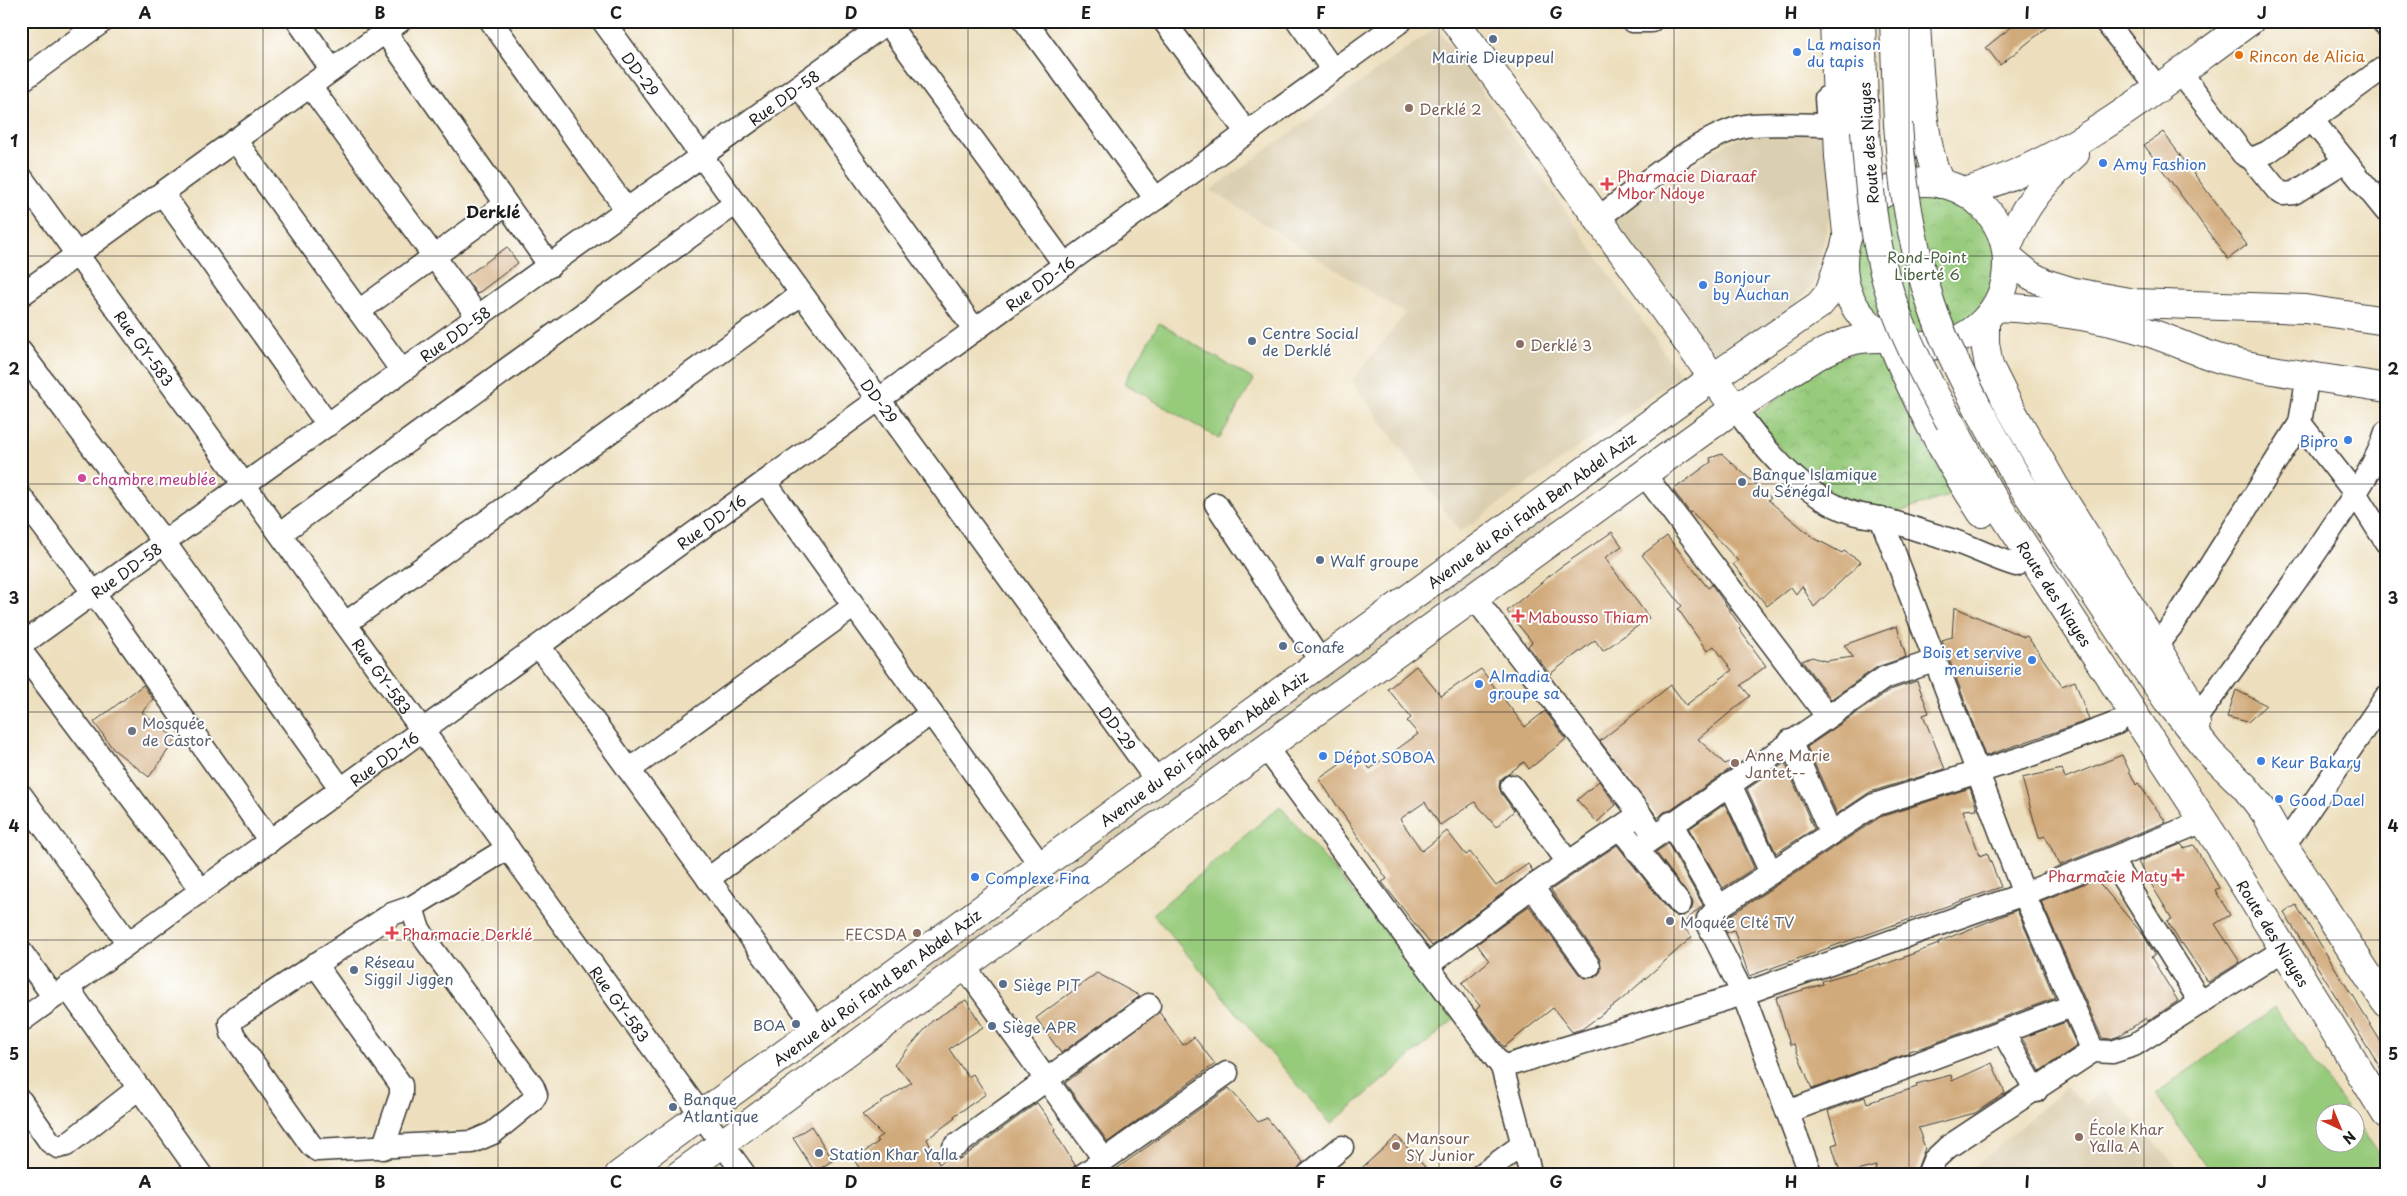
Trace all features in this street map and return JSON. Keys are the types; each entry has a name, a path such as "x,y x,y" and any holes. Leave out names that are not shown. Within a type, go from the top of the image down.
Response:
{"main road":[{"path":"1455,21 1735,408"},
{"path":"1834,21 1844,281 1853,305 1864,320 1890,338 1907,344 1936,346 1965,336 1990,314 2050,310 2132,327 2222,359 2259,368 2308,374 2386,388"},
{"name":"Route des Niayes","path":"1861,21 1868,177 1879,247 1897,315 1921,369 1989,492 2204,821 2386,1114"},
{"name":"Route des Niayes","path":"1894,21 1901,172 1913,239 1931,304 1953,360 2017,478 2062,547 2167,700 2211,754 2245,787 2266,814 2284,846 2384,998"},
{"path":"1916,21 1922,93 1930,148 1937,176 1953,188 1982,204 2000,228 2007,252 2030,275 2046,283 2074,292 2134,303 2305,309 2386,321"},
{"path":"1844,245 1864,211 1888,192 1914,184 1953,188 2000,182 2049,158 2113,119 2250,21"},
{"path":"2113,119 2065,163 2029,201 2020,215 2007,252 2006,281 1990,314 1985,343 1989,366 2008,404 2054,485 2184,690 2194,721 2211,754"},
{"name":"Avenue du Roi Fahd Ben Abdel Aziz","path":"619,1175 1157,781 1714,377 1819,304 1830,293 1844,245"},
{"path":"680,1175 722,1142 964,966 1735,408 1814,358 1837,347 1854,340 1890,338"},
{"path":"1890,338 1925,417 1952,468 2117,723 2137,747 2171,773"}],"street":[{"path":"21,81 103,21"},
{"path":"298,21 332,70"},
{"path":"491,21 627,210"},
{"name":"DD-29","path":"603,21 801,294 880,398 1157,781"},
{"path":"1025,21 1156,199"},
{"path":"1164,21 1247,133"},
{"path":"1298,21 1333,70"},
{"name":"Rue DD-16","path":"21,1021 1401,21"},
{"path":"1632,21 1651,21"},
{"path":"1597,219 1700,144 1724,133 1750,125 1828,125 1822,21"},
{"path":"2105,21 2158,88"},
{"path":"2382,21 2386,26"},
{"path":"888,22 1065,265"},
{"name":"Rue DD-58","path":"21,645 888,22"},
{"path":"21,295 392,27 506,204 550,266"},
{"path":"2252,159 2268,152 2386,66"},
{"path":"2180,72 2243,154 2252,159 2277,190 2283,194 2294,192 2345,161"},
{"path":"310,86 478,317"},
{"path":"799,86 975,330"},
{"path":"2312,120 2386,211"},
{"path":"236,140 402,371"},
{"name":"Rue GY-583","path":"21,176 745,1175"},
{"path":"162,193 328,425"},
{"path":"281,533 736,203"},
{"path":"359,311 506,204"},
{"path":"346,623 801,294"},
{"path":"21,352 164,542 341,789"},
{"path":"2155,647 2174,623 2300,423 2308,374"},
{"path":"1735,408 1764,449 1826,500 1853,513 1882,518 1950,540 1990,558 2016,565"},
{"path":"2300,423 2355,494 2386,542"},
{"path":"2194,721 2276,612 2355,494 2381,448 2386,432"},
{"path":"1644,474 1827,716"},
{"path":"765,482 1041,866"},
{"path":"21,497 94,593 270,841"},
{"path":"1216,504 1321,662"},
{"path":"1882,518 1934,662 2024,894 2093,1051"},
{"path":"1474,597 1640,814 1663,830 1719,907"},
{"path":"629,770 854,606"},
{"path":"538,646 818,1030"},
{"path":"21,651 201,890"},
{"path":"1636,850 1790,741 1884,678 1934,662"},
{"path":"2284,846 2386,698"},
{"path":"708,879 931,713"},
{"path":"1811,1175 1743,994 1708,924 1708,918 1719,907 1874,805 2028,756 2117,723"},
{"path":"1790,741 1831,834"},
{"path":"1266,749 1502,1067 1531,1175"},
{"path":"1730,784 1771,873"},
{"path":"1512,786 1568,862"},
{"path":"21,796 128,943"},
{"path":"1428,965 1532,887 1640,814"},
{"path":"1502,1067 1743,994 2024,894 2204,821"},
{"path":"1621,828 1636,850 1680,904"},
{"path":"412,907 418,927 427,942 533,1087 536,1094 532,1101 484,1139 472,1142 383,1148 317,1150 311,1145 232,1033 230,1023 236,1017 392,914 412,907 508,848"},
{"path":"2111,859 2201,1003"},
{"path":"1532,887 1589,966"},
{"path":"1928,1175 1934,1160 1948,1147 2036,1091 2093,1051 2112,1052 2134,1045 2285,949"},
{"path":"21,952 61,992 139,1088 201,1175"},
{"path":"315,964 401,1085 401,1095 383,1148"},
{"path":"964,966 1104,1159"},
{"path":"954,1147 1149,1005"},
{"path":"1787,1112 2072,1006"},
{"path":"2003,1032 2036,1091"},
{"path":"1083,1175 1227,1073"},
{"path":"21,1101 50,1142 58,1147 66,1145 139,1088"},
{"path":"1481,1175 1523,1144"},
{"path":"1308,1175 1342,1148"}],"shaded area":[{"path":"1437,27 1680,375 1460,532 1352,381 1405,314 1211,190"},
{"path":"1847,132 1838,198 1829,218 1814,283 1783,315 1713,366 1609,220 1727,143 1749,135"},
{"path":"1547,513 1553,523 887,1008 879,997"},
{"name":"École Khar Yalla A","path":"2066,1087 2086,1105 2104,1089 2185,1175 1976,1175 1972,1169"}],"green space":[{"name":"Rond-Point Liberté 6","path":"1927,192 1955,197 1978,213 1994,236 1999,264 1994,292 1978,315 1955,331 1927,336 1899,331 1876,315 1860,292 1855,264 1860,236 1876,213 1899,197"},
{"path":"1159,323 1254,380 1219,439 1124,383"},
{"path":"1859,351 1881,355 1894,365 1904,408 1954,494 1899,512 1857,512 1791,462 1754,415 1826,363"},
{"path":"1280,806 1458,1016 1331,1124 1153,914"},
{"path":"2275,1008 2344,1104 2314,1104 2314,1154 2364,1154 2364,1133 2386,1164 2386,1175 2213,1175 2155,1094"}],"building":[{"path":"2019,21 2055,21 2000,65 1986,47"},
{"path":"2163,132 2247,245 2228,259 2144,145"},
{"path":"507,247 518,263 477,294 465,277"},
{"path":"1722,454 1771,498 1768,500 1814,538 1842,553 1844,551 1861,562 1814,607 1802,586 1796,594 1791,587 1767,606 1733,564 1738,561 1692,512 1690,513 1673,490 1711,462 1710,458"},
{"path":"1612,532 1622,546 1605,558 1649,618 1603,651 1595,640 1550,674 1528,646 1532,642 1507,611 1559,568"},
{"path":"1667,536 1708,588 1712,585 1741,627 1739,629 1766,666 1741,685 1750,696 1698,739 1725,764 1734,760 1737,764 1671,810 1664,812 1658,818 1600,741 1671,685 1686,705 1732,670 1714,646 1707,651 1678,609 1682,606 1642,555"},
{"path":"1954,607 2024,637 2027,636 2062,686 2075,681 2089,720 1985,756 1942,640 1952,637"},
{"path":"1897,626 1906,657 1877,667 1831,699 1802,661 1812,657 1825,661 1853,657 1844,645"},
{"path":"1416,666 1441,696 1481,669 1525,727 1545,711 1566,739 1529,769 1524,762 1500,780 1499,787 1501,793 1514,811 1496,827 1475,802 1440,825 1425,802 1400,819 1422,851 1447,831 1466,855 1470,852 1496,886 1528,864 1533,871 1432,946 1382,882 1387,879 1319,779 1358,752 1370,769 1418,734 1407,721 1411,718 1388,689"},
{"path":"1917,681 1929,713 1923,715 1945,769 1870,792 1837,814 1807,747 1890,690"},
{"name":"Mosquée de Castor","path":"143,685 153,699 142,712 176,739 149,777 113,749 94,722"},
{"path":"2236,690 2266,705 2248,722 2227,717"},
{"path":"2122,755 2136,785 2138,783 2166,822 2060,865 2045,836 2039,838 2022,778 2062,769 2065,778"},
{"path":"1785,763 1814,829 1776,853 1747,789"},
{"path":"1599,781 1616,805 1597,822 1577,800"},
{"path":"1970,788 1977,809 1963,810 1980,856 1987,853 2001,887 1749,976 1734,930 1727,933 1722,923 1728,917 1880,817"},
{"path":"1725,804 1754,868 1723,888 1689,829"},
{"path":"1668,844 1703,905 1681,925 1692,937 1620,1001 1582,1029 1572,1032 1553,1008 1504,1047 1476,1010 1480,1006 1462,983 1489,961 1477,944 1529,906 1579,974 1584,978 1596,977 1601,971 1600,959 1551,890 1617,845 1670,912 1682,917 1692,909 1693,902 1656,852"},
{"path":"2181,844 2184,848 2194,845 2219,888 2215,890 2230,915 2215,924 2240,962 2208,982 2167,921 2172,919 2138,862"},
{"path":"2096,879 2144,936 2155,955 2151,957 2178,1001 2148,1021 2146,1018 2119,1036 2110,1039 2102,1038 2041,901"},
{"path":"2296,905 2386,1050 2386,1077 2284,913"},
{"path":"2017,910 2055,998 1924,1047 1908,1051 1909,1053 1812,1089 1794,1044 1790,1045 1776,998 1823,984 1822,981 1880,964 1880,966 1939,944 1938,942"},
{"path":"1097,973 1140,996 1061,1053 1036,1018"},
{"path":"966,1000 983,1027 949,1049 968,1077 973,1074 986,1094 954,1116 955,1118 927,1139 939,1164 948,1158 955,1160 962,1158 1037,1103 1056,1129 1054,1131 1075,1165 1070,1175 864,1175 854,1160 878,1142 876,1139 882,1135 862,1115 912,1082 894,1065 933,1020"},
{"path":"1159,1012 1183,1045 1194,1037 1215,1064 1108,1142 1065,1083"},
{"path":"2066,1022 2077,1046 2040,1071 2022,1038"},
{"path":"1992,1063 2005,1093 1975,1113 1918,1128 1925,1148 1915,1175 1874,1175 1876,1166 1841,1175 1832,1145 1838,1143 1828,1111 1865,1097 1867,1103 1917,1087 1916,1084 1951,1075 1952,1081"},
{"path":"1229,1088 1258,1122 1267,1118 1303,1162 1291,1175 1108,1175"},
{"path":"811,1126 833,1160 815,1172 793,1138"},
{"path":"1397,1136 1432,1175 1354,1175"}],"place":[{"name":"Mairie Dieuppeul","path":"1493,39"},
{"name":"La maison du tapis","path":"1797,52"},
{"name":"Rincon de Alicia","path":"2239,55"},
{"name":"Derklé 2","path":"1409,108"},
{"name":"Amy Fashion","path":"2103,163"},
{"name":"Pharmacie Diaraaf Mbor Ndoye","path":"1607,184"},
{"name":"Bonjour by Auchan","path":"1703,285"},
{"name":"Centre Social de Derklé","path":"1252,341"},
{"name":"Derklé 3","path":"1520,344"},
{"name":"Bipro","path":"2348,440"},
{"name":"chambre meublée","path":"82,478"},
{"name":"Banque Islamique du Sénégal","path":"1742,482"},
{"name":"Walf groupe","path":"1320,560"},
{"name":"Mabousso Thiam","path":"1518,616"},
{"name":"Conafe","path":"1283,646"},
{"name":"Bois et servive menuiserie","path":"2032,660"},
{"name":"Almadia groupe sa","path":"1479,684"},
{"name":"Mosquée de Castor","path":"132,731"},
{"name":"Dépot SOBOA","path":"1323,756"},
{"name":"Keur Bakary","path":"2261,761"},
{"name":"Anne Marie Jantet--","path":"1735,763"},
{"name":"Good Dael","path":"2279,799"},
{"name":"Pharmacie Maty","path":"2178,875"},
{"name":"Complexe Fina","path":"975,877"},
{"name":"Moquée CIté TV","path":"1670,921"},
{"name":"Pharmacie Derklé","path":"392,933"},
{"name":"FECSDA","path":"917,933"},
{"name":"Réseau Siggil Jiggen","path":"354,970"},
{"name":"Siège PIT","path":"1003,984"},
{"name":"BOA","path":"796,1024"},
{"name":"Siège APR","path":"992,1026"},
{"name":"Banque Atlantique","path":"673,1107"},
{"name":"École Khar Yalla A","path":"2079,1137"},
{"name":"Mansour SY Junior","path":"1396,1146"},
{"name":"Station Khar Yalla","path":"819,1153"}],"district":[{"name":"Derklé","path":"493,211"}]}
